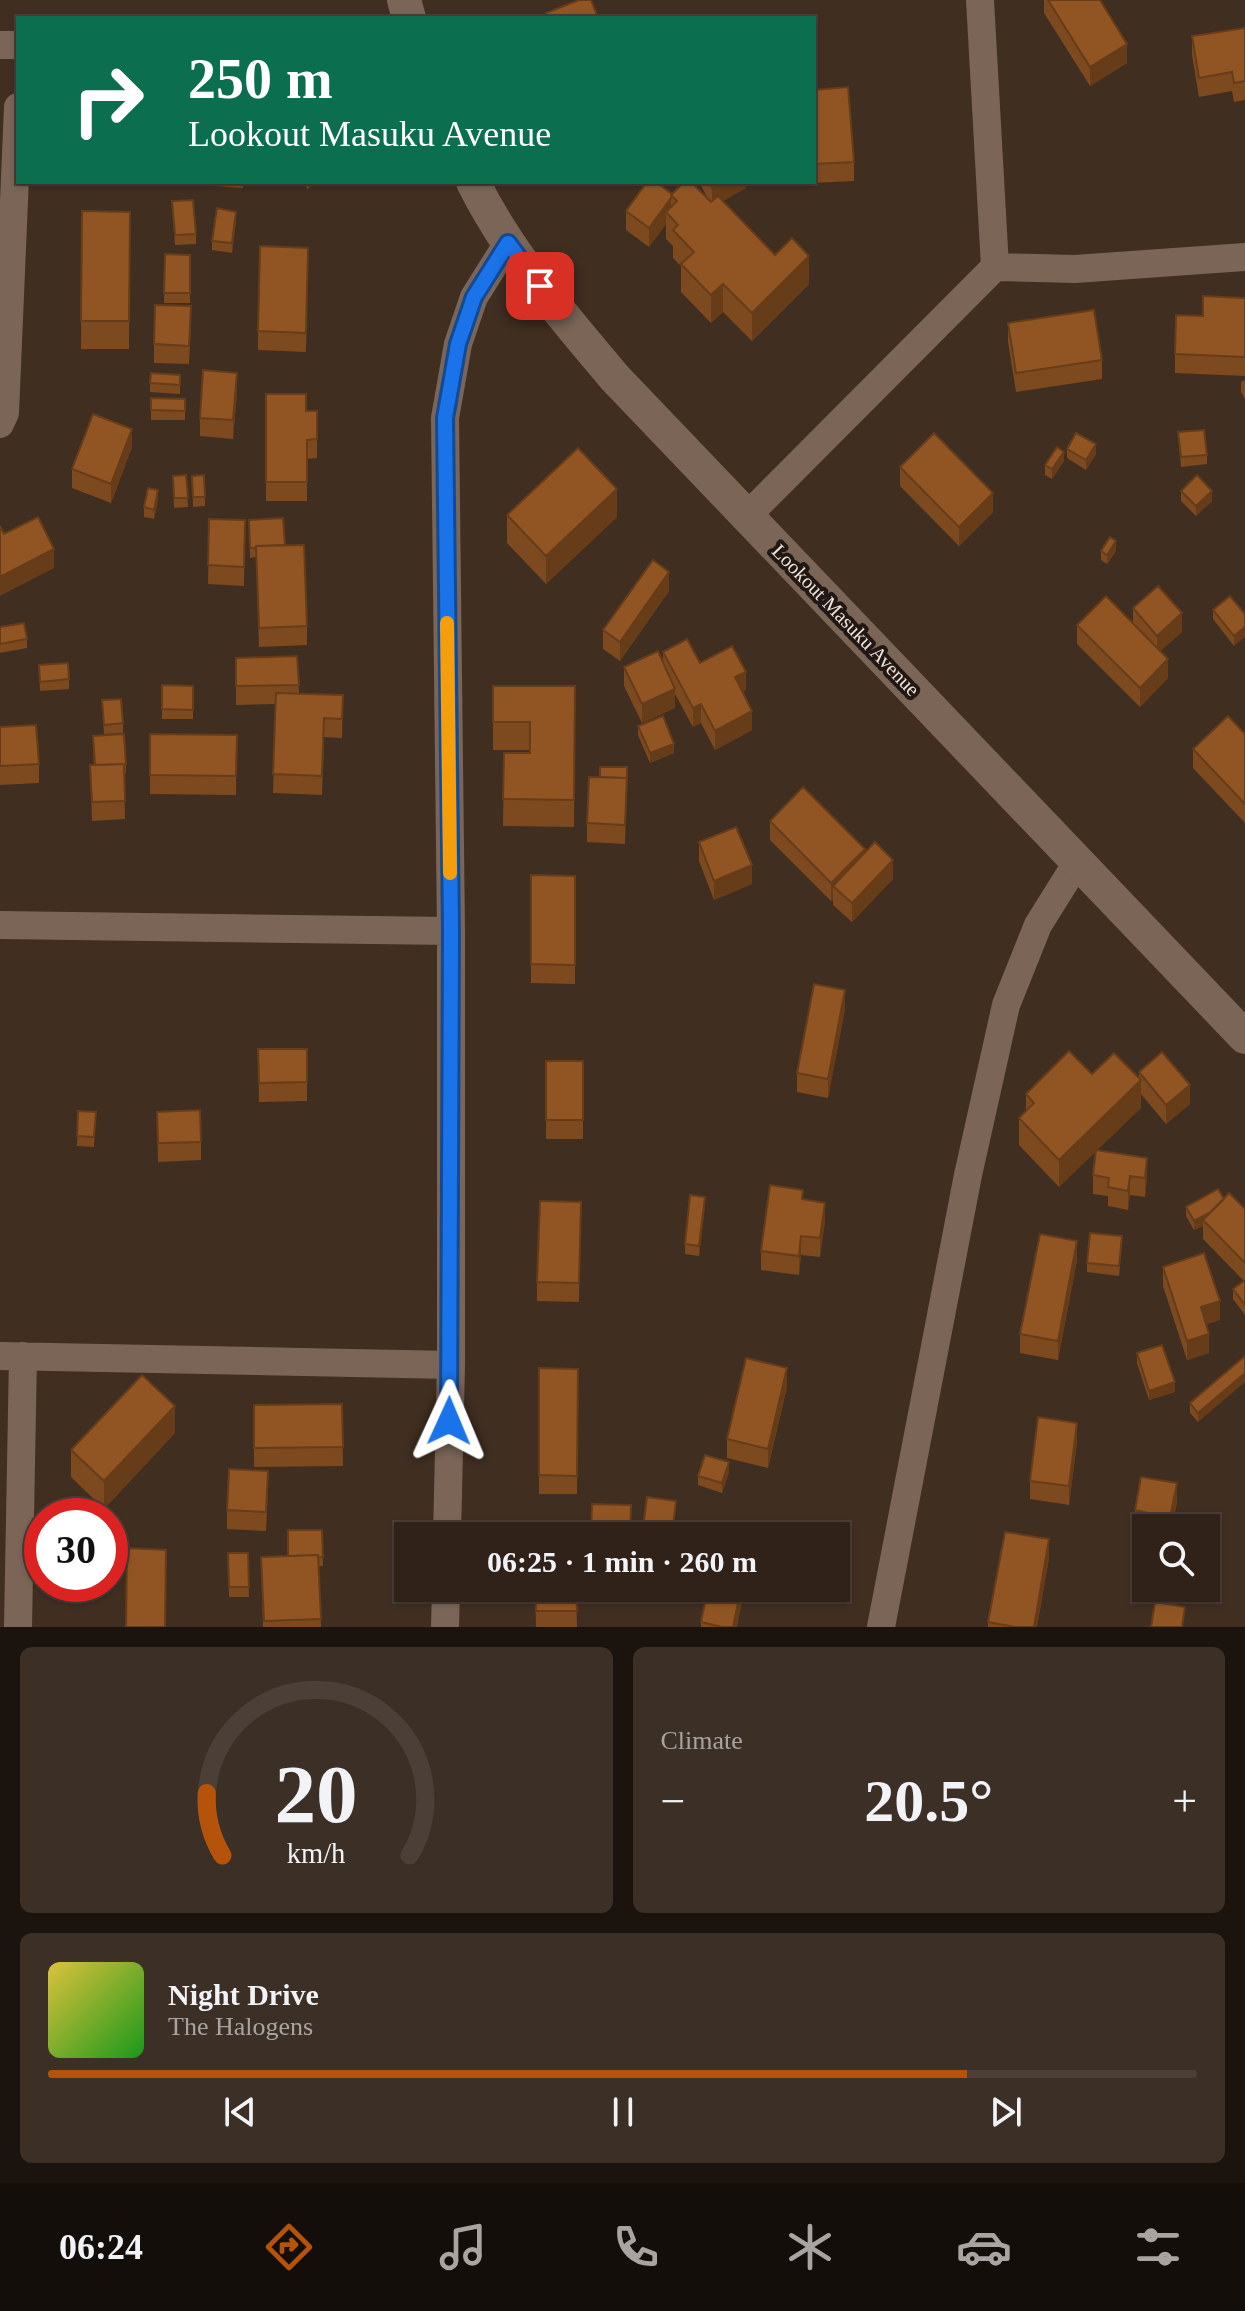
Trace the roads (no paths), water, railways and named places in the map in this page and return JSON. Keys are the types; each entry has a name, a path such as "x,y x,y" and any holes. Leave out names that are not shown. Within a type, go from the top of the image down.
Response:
{"street":[{"path":"980,0 995,267"},
{"path":"0,424 5,413 16,154"},
{"name":"Lookout Masuku Avenue","path":"474,184 508,243 556,308 615,378 1245,1037"},
{"path":"447,1522 451,1365 451,931 445,418 458,344 474,297 508,243"},
{"path":"747,516 995,267 1075,269 1245,257"},
{"path":"881,1627 968,1175 1006,1005 1038,925 1078,861"},
{"path":"0,925 451,931"},
{"path":"18,1627 11,1356 451,1365"},
{"path":"445,1627 446,1602"}]}
